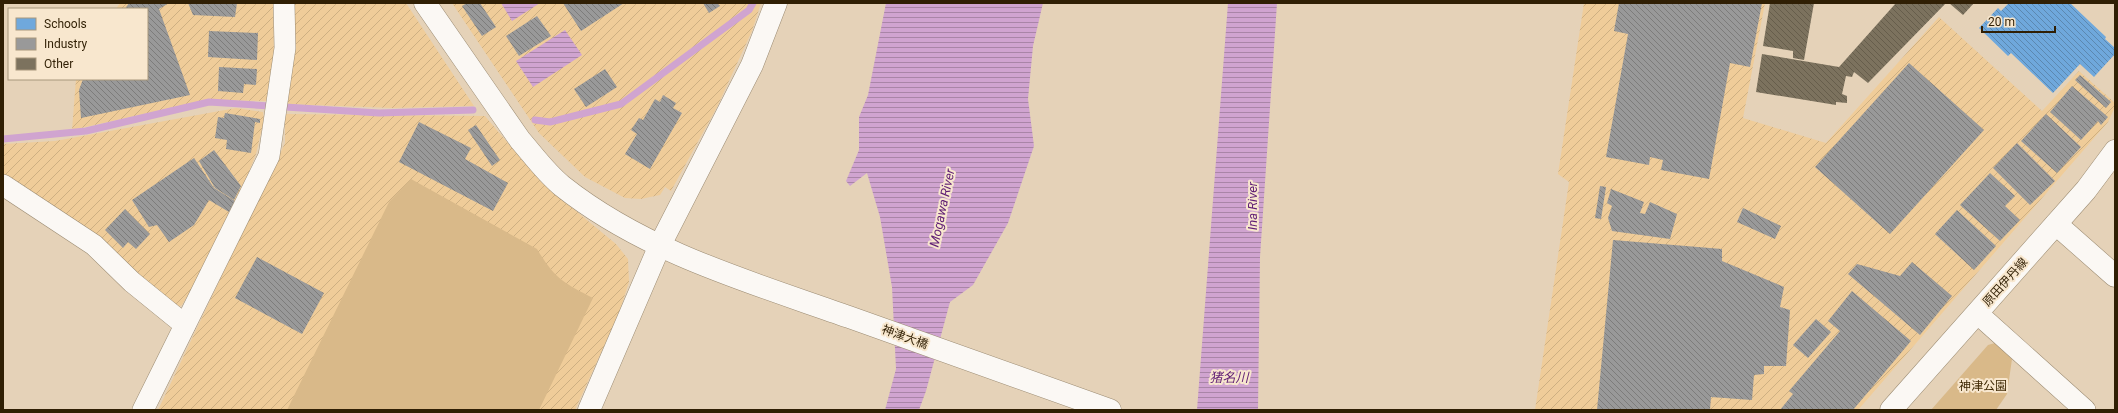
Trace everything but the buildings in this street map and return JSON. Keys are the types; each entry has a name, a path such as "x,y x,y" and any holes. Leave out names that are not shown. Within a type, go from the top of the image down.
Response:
{"street":[{"path":"143,410 269,156 285,48 284,3"},
{"name":"神津大橋","path":"425,3 520,140 561,184 586,203 660,245 700,264 1110,410"},
{"path":"589,410 660,245 752,65 776,3"},
{"name":"原田伊丹線","path":"1891,410 2086,190 2115,151"},
{"path":"3,186 94,245 132,282 185,325"},
{"path":"2056,224 2115,276"},
{"path":"1977,313 2085,410"}],"shaded area":[{"path":"120,3 273,3 274,58 268,101 207,100 72,130 76,80 148,80 148,8 117,8"},
{"path":"292,3 406,3 474,106 392,108 285,104"},
{"path":"452,3 761,3 752,31 717,107 671,191 665,187 660,195 641,199 625,198 585,177 539,133"},
{"path":"1584,3 1765,3 1743,118 1826,143 1939,17 2042,111 2079,71 2115,103 2115,107 2108,122 1858,410 1535,410 1569,182 1558,174"},
{"path":"236,108 263,112 264,120 256,154 241,192 197,280 182,305 173,310 3,180 3,144 55,141"},
{"path":"285,114 485,116 542,183 616,244 628,259 629,282 619,313 575,410 158,410 285,143"}],"green space":[{"path":"411,179 537,249 555,274 567,284 593,298 539,410 287,410 389,202"},
{"name":"神津公園","path":"1995,343 2012,359 2007,394 1996,410 1931,410 1988,345"}],"water":[{"path":"501,3 540,3 512,21"},
{"name":"Mogawa River","path":"886,3 1043,3 1033,46 1028,99 1034,146 1008,223 973,285 950,302 926,391 919,410 885,410 896,369 892,287 880,217 867,173 850,186 846,181 859,150 859,117 868,95"},
{"name":"猪名川","path":"1228,3 1277,3 1260,257 1258,410 1197,410"},
{"path":"565,30 582,55 533,87 516,61"}],"waterway":[{"path":"535,120 550,122 621,104 749,10 753,3"},
{"path":"3,139 86,131 209,102 379,113 473,110"}],"water label":[{"name":"Ina River","path":"1252,206"}]}
